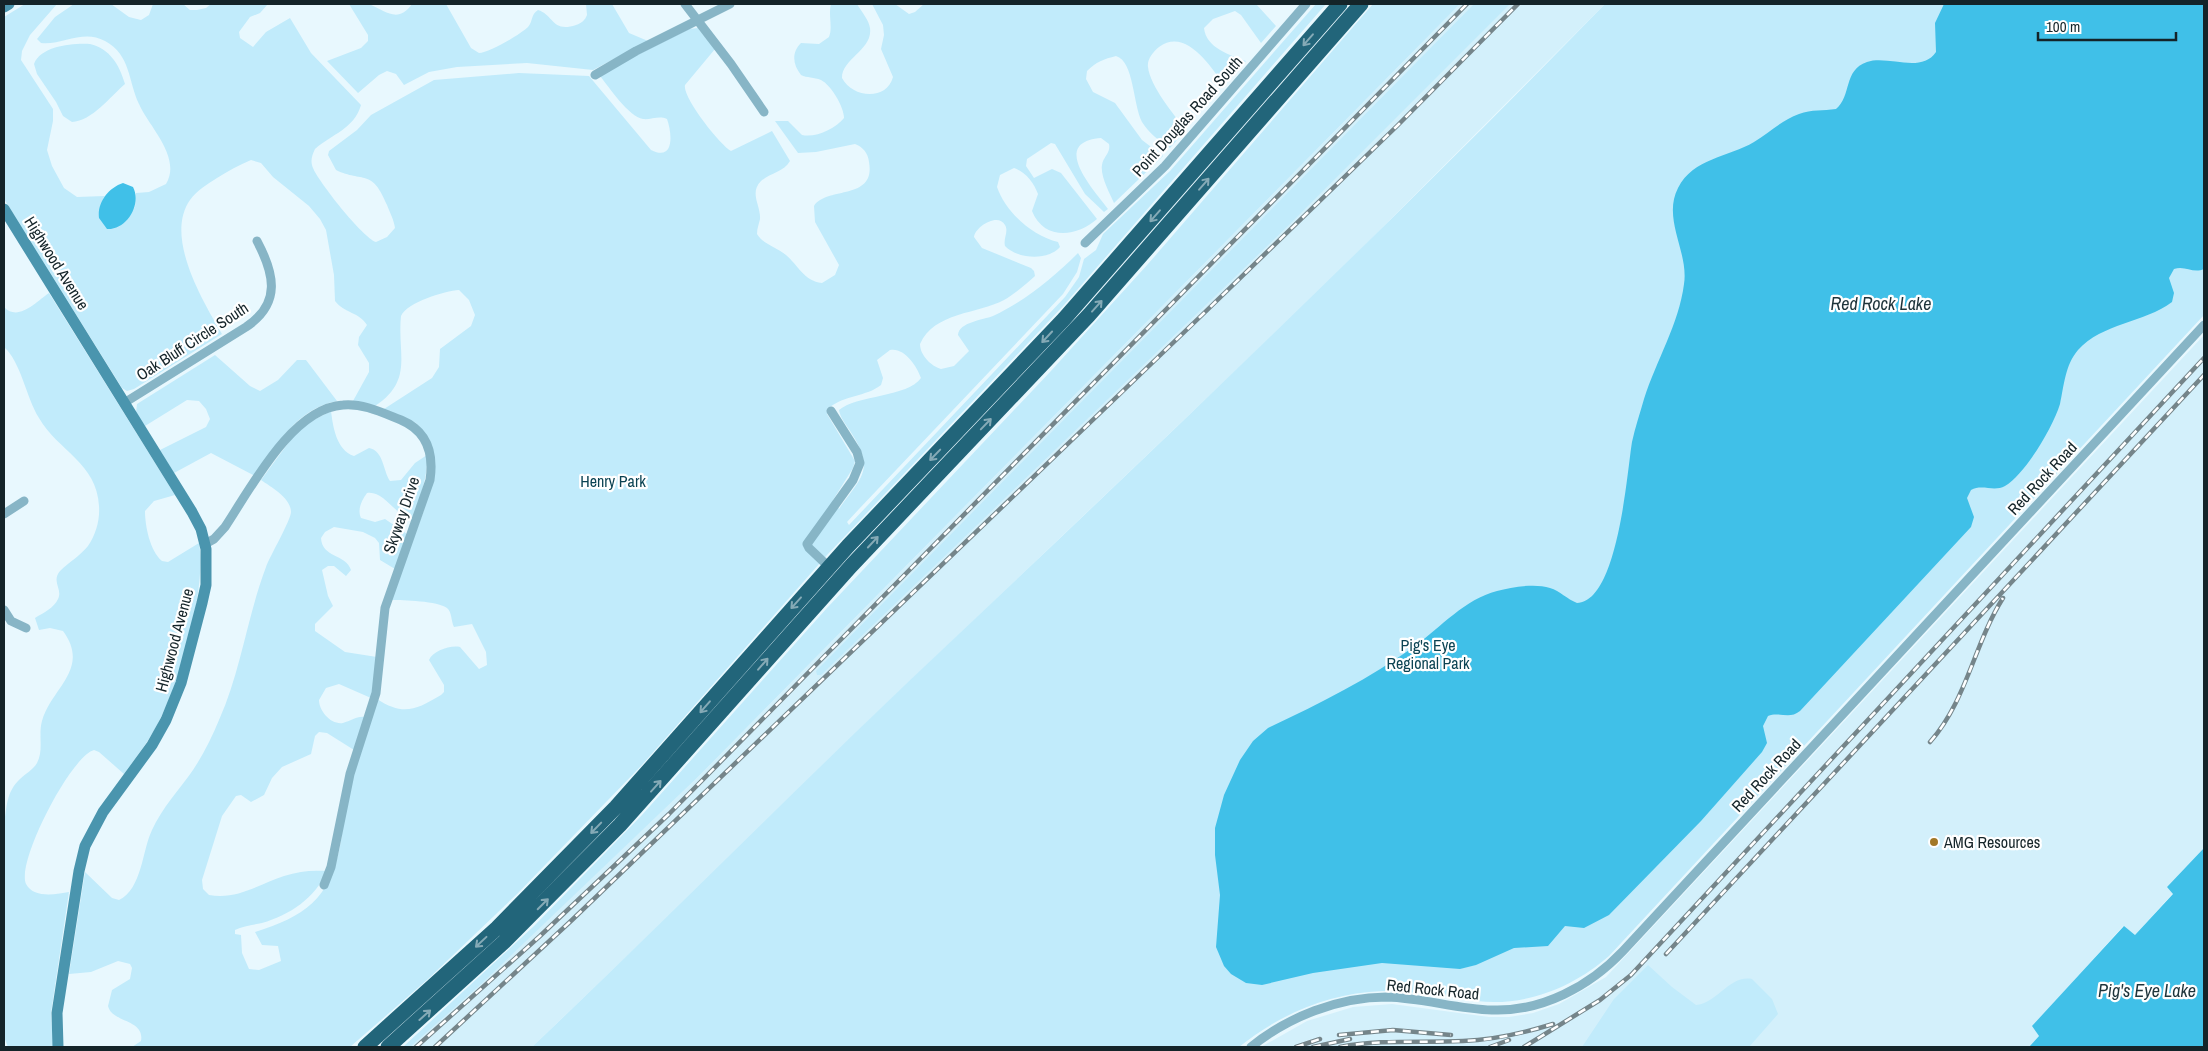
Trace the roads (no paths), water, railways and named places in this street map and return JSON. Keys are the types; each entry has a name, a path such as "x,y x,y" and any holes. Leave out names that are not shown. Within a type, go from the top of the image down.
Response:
{"highway":[{"path":"364,1047 497,928 585,840 655,764 829,567 1070,312 1340,4"},
{"path":"388,1047 487,958 607,839 840,578 1089,315 1360,4"}],"street":[{"path":"4,7 10,4"},
{"path":"685,4 732,64 764,112"},
{"path":"595,75 636,51 730,4"},
{"name":"Point Douglas Road South","path":"1085,243 1165,166 1306,4"},
{"name":"Highwood Avenue","path":"4,209 192,512 201,529 207,565 204,595 172,707 155,740 99,818 82,855 57,1013 58,1047"},
{"name":"Oak Bluff Circle South","path":"124,403 249,325 260,315 269,300 272,281 268,263 256,241"},
{"name":"Red Rock Road","path":"1251,1047 1292,1020 1345,1002 1385,997 1491,1010 1514,1009 1533,1006 1558,997 1599,974 1620,955 2204,325"},
{"name":"Skyway Drive","path":"205,544 214,540 225,527 293,430 316,412 341,405 370,408 413,426 427,444 431,464 430,480 385,608 376,693 350,774 332,867 324,885"},
{"path":"829,567 809,548 808,543 857,473 860,463 854,447 832,411"},
{"path":"4,514 24,501"},
{"path":"4,610 11,621 26,628"}],"water":[{"name":"Red Rock Lake","path":"1944,4 2204,4 2204,269 2196,271 2182,268 2174,269 2169,278 2174,293 2172,302 2149,315 2099,334 2078,350 2070,362 2060,404 2051,425 2038,449 2021,471 2013,480 2001,488 1975,488 1971,490 1967,498 1974,517 1971,527 1800,711 1792,715 1776,714 1768,716 1763,726 1767,743 1762,752 1701,821 1609,915 1584,928 1565,926 1548,946 1514,948 1476,965 1460,969 1382,963 1313,973 1262,985 1246,983 1231,974 1224,966 1216,947 1220,895 1215,855 1215,828 1224,795 1240,760 1253,741 1268,728 1325,700 1380,669 1415,646 1454,614 1485,595 1510,588 1538,586 1554,589 1577,603 1591,597 1602,582 1611,560 1623,506 1632,442 1644,399 1672,328 1681,299 1685,272 1673,212 1678,188 1693,170 1702,164 1754,142 1781,123 1799,114 1808,111 1836,109 1841,104 1854,71 1859,66 1876,60 1913,63 1922,62 1930,58 1936,52 1935,23"},
{"path":"123,183 133,187 136,201 134,208 131,215 121,225 107,229 99,218 100,207 108,192"},
{"name":"Pig's Eye Lake","path":"2204,848 2204,1047 2029,1047 2039,1036 2032,1026 2124,926 2135,935 2173,894 2167,887"}],"railway":[{"path":"416,1047 540,936 669,814 1467,4"},
{"path":"435,1047 572,920 1202,315 1397,126 1518,4"},
{"path":"1524,1047 1600,1000 1631,975 2204,358"},
{"path":"1666,954 2204,375"},
{"path":"1930,742 1943,726 1953,708 1993,616 2003,598"},
{"path":"1340,1047 1386,1042 1448,1042 1497,1038 1553,1024"},
{"path":"1339,1035 1393,1030 1451,1035"},
{"path":"1296,1047 1320,1039"},
{"path":"1313,1047 1350,1039"},
{"path":"1490,1047 1509,1040"}],"place":[{"name":"AMG Resources","path":"1934,842"}],"park label":[{"name":"Henry Park","path":"613,481"},
{"name":"Pig's Eye Regional Park","path":"1428,654"}]}
